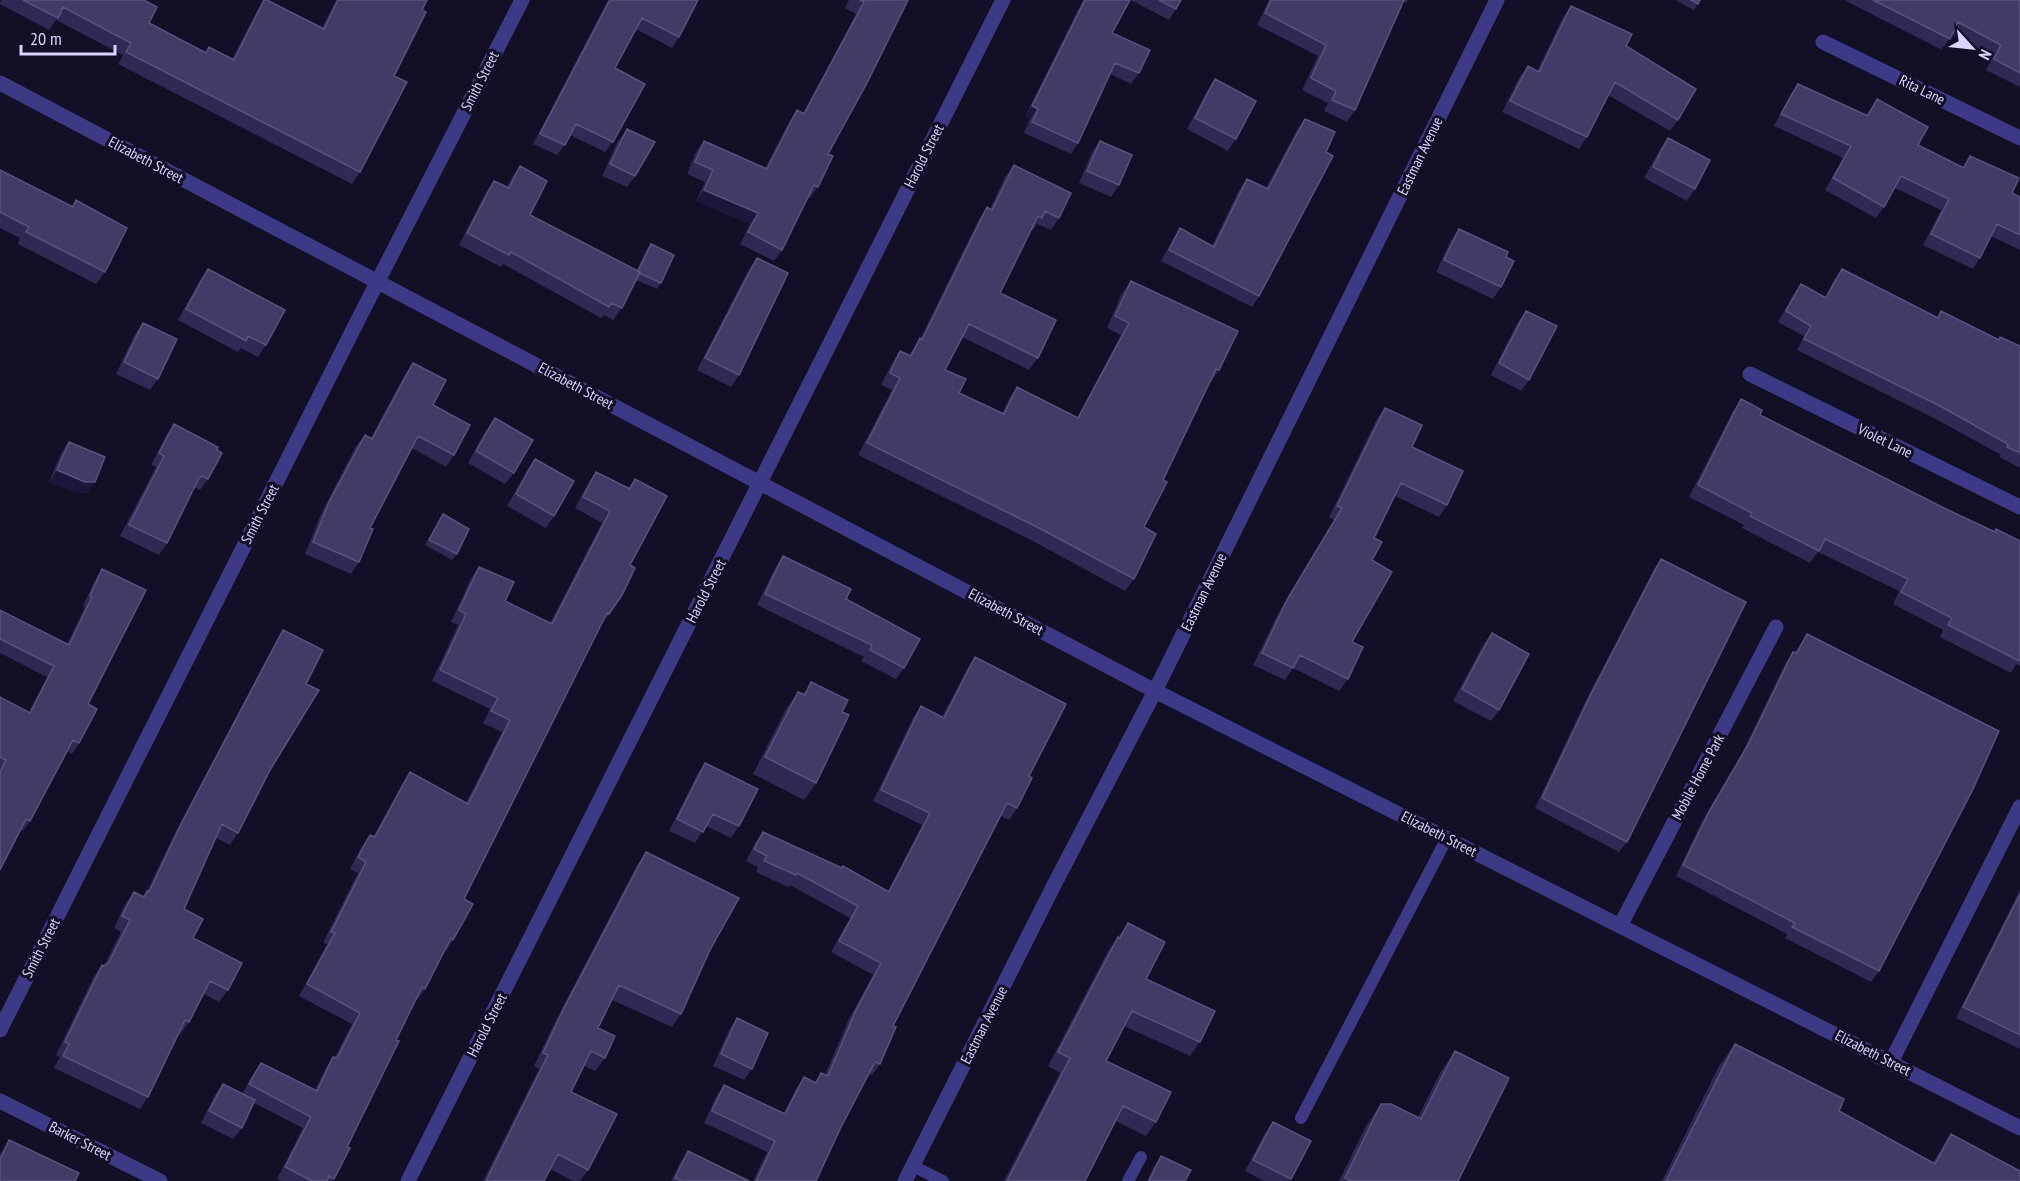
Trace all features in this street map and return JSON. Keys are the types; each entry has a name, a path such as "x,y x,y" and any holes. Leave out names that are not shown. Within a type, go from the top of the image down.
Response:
{"street":[{"name":"Smith Street","path":"0,1030 377,282 522,0"},
{"name":"Harold Street","path":"408,1181 1003,0"},
{"name":"Eastman Avenue","path":"905,1181 1155,691 1497,0"},
{"name":"Rita Lane","path":"1823,42 2020,138"},
{"name":"Elizabeth Street","path":"0,83 1155,691 2020,1128"},
{"name":"Violet Lane","path":"1750,374 2020,507"},
{"name":"Mobile Home Park","path":"1620,926 1776,627"},
{"path":"1891,1062 2020,807"},
{"name":"Barker Street","path":"0,1101 160,1181"}],"lane":[{"path":"1301,1118 1447,838"},
{"path":"1128,1181 1141,1157"},
{"path":"913,1166 943,1181"}],"building":[{"path":"23,0 144,0 157,7 149,23 206,53 209,47 234,60 264,0 324,29 338,0 427,0 422,10 426,12 394,76 407,82 360,172 126,52 131,43 63,7 58,18"},
{"path":"610,0 698,0 679,37 642,18 615,68 645,84 613,142 576,124 565,145 540,134"},
{"path":"860,0 908,0 867,83 828,154 833,156 818,187 814,185 782,250 748,232 758,213 704,190 713,170 695,162 704,141 767,169 797,110 804,114 864,2"},
{"path":"1085,0 1130,0 1112,33 1150,50 1139,73 1115,63 1078,143 1032,122 1038,109 1032,106"},
{"path":"1159,0 1181,0 1176,9"},
{"path":"1271,0 1404,0 1355,110 1332,100 1336,91 1311,78 1326,45 1265,13"},
{"path":"1873,0 2020,0 2020,73 1994,59 2001,45 1958,22 1950,39"},
{"path":"1571,6 1632,34 1626,46 1696,89 1678,120 1615,82 1587,137 1510,101 1528,66 1539,72"},
{"path":"1215,79 1256,101 1236,139 1195,118"},
{"path":"1798,84 1868,116 1877,99 1928,127 1918,145 1964,168 1970,156 2019,178 2012,193 2020,197 2020,235 1997,224 1980,258 1931,234 1949,199 1901,176 1884,207 1833,178 1851,146 1781,114"},
{"path":"1305,119 1335,132 1326,152 1333,156 1259,296 1169,250 1180,228 1214,247 1247,179 1268,189"},
{"path":"627,129 655,142 635,176 610,164"},
{"path":"1668,138 1710,160 1695,189 1653,167"},
{"path":"1100,141 1132,155 1119,185 1087,171"},
{"path":"1014,165 1071,193 1059,218 1045,211 1042,218 1038,216 1000,293 1056,320 1038,358 969,324 945,370 966,379 959,393 1004,414 1017,387 1078,418 1129,323 1115,316 1131,281 1238,331 1219,370 1216,369 1163,480 1167,482 1144,527 1156,534 1134,579 1039,528 867,443 900,378 890,373 900,351 911,356 920,338 922,340 987,207 992,210"},
{"path":"520,166 547,181 530,215 640,272 622,308 611,303 609,307 511,252 509,255 467,233 494,181 509,188"},
{"path":"0,170 73,207 76,200 127,228 105,272 26,232 29,227 0,212"},
{"path":"1459,229 1508,252 1506,257 1514,261 1501,287 1444,260"},
{"path":"651,244 674,255 661,283 638,271"},
{"path":"757,258 788,273 739,375 705,358"},
{"path":"208,269 285,310 266,345 248,336 246,341 186,309"},
{"path":"1842,269 1938,318 1941,311 1999,340 2000,337 2020,346 2020,453 1940,406 1804,339 1811,326 1786,311 1801,284 1826,298"},
{"path":"1526,311 1557,326 1529,380 1499,363"},
{"path":"143,323 177,339 158,379 124,362"},
{"path":"413,363 446,380 433,405 470,425 454,455 418,436 370,528 373,529 359,562 313,542 329,502 365,435 372,439"},
{"path":"1741,399 1762,410 1760,415 1944,508 2020,541 2019,661 1948,625 1952,618 1901,592 1908,579 1825,539 1819,551 1750,516 1752,513 1698,485"},
{"path":"1385,408 1422,425 1412,447 1463,471 1447,505 1401,483 1374,538 1382,542 1372,560 1392,572 1352,642 1363,647 1348,679 1300,655 1293,668 1262,653 1288,598 1342,508 1337,506"},
{"path":"495,418 533,440 514,473 476,451"},
{"path":"174,424 218,447 217,450 222,453 208,479 202,476 199,478 167,543 129,525 164,456 159,453"},
{"path":"69,442 105,457 95,482 85,482 57,470"},
{"path":"535,459 574,481 554,516 516,494"},
{"path":"596,472 630,489 635,479 667,496 630,565 635,568 622,595 609,614 607,613 464,899 473,904 453,940 451,938 425,989 422,987 334,1179 329,1176 327,1181 312,1181 285,1167 311,1117 249,1084 261,1063 317,1091 333,1057 337,1058 360,1013 307,984 335,933 331,932 366,862 358,857 370,835 375,837 410,772 468,804 510,720 491,711 498,698 440,670 466,614 459,610 479,567 514,582 505,601 552,624 610,511 583,497"},
{"path":"443,514 469,529 457,554 429,540"},
{"path":"783,556 851,589 846,599 920,639 904,668 870,650 872,645 765,594"},
{"path":"1661,559 1746,602 1627,842 1542,798 1591,694"},
{"path":"102,569 146,590 88,704 97,709 79,743 73,740 30,821 26,819 0,870 0,772 6,760 0,757 0,697 30,713 54,666 0,639 0,610 69,645 92,597 90,596"},
{"path":"283,630 323,650 306,684 319,690 270,770 238,833 222,824 184,909 203,919 193,938 242,963 228,990 210,981 189,1022 185,1020 148,1097 63,1056 69,1044 65,1042 102,965 109,962 130,920 122,916 134,892 144,897 147,891 149,892 181,824"},
{"path":"1492,633 1529,654 1499,710 1462,689"},
{"path":"1807,634 1999,731 1973,789 1879,971 1792,927 1795,923 1683,865 1710,810 1748,745 1793,652 1797,653"},
{"path":"975,657 1066,704 1029,776 1032,778 1017,808 1007,803 893,1026 896,1027 880,1064 875,1062 816,1181 756,1181 775,1141 712,1111 724,1085 785,1114 804,1077 816,1083 821,1073 828,1076 856,1010 881,963 839,941 858,906 797,873 796,875 764,861 767,856 754,849 763,832 842,868 843,866 889,892 930,813 881,790 921,706 944,718"},
{"path":"811,682 848,700 842,712 849,715 816,783 765,757 798,692 805,695"},
{"path":"705,763 758,789 739,826 713,814 703,832 677,819"},
{"path":"646,852 739,898 710,950 681,1014 619,985 598,1028 615,1036 605,1058 591,1051 571,1092 617,1114 588,1170 558,1154 544,1181 486,1181 548,1055 543,1053 563,1010"},
{"path":"2020,894 2020,1035 1963,1007"},
{"path":"1128,923 1165,942 1146,979 1215,1011 1200,1042 1132,1011 1106,1061 1171,1092 1156,1122 1123,1106 1085,1181 1007,1181 1070,1058 1058,1052 1118,937 1120,938"},
{"path":"737,1018 768,1033 752,1069 721,1054"},
{"path":"1735,1044 1844,1099 1839,1111 1935,1164 1951,1134 2020,1171 2020,1181 1666,1181"},
{"path":"1455,1051 1509,1078 1458,1181 1351,1181 1345,1178 1381,1104 1391,1104 1421,1119"},
{"path":"223,1084 255,1100 242,1128 209,1111"},
{"path":"1273,1122 1311,1141 1291,1179 1253,1160"},
{"path":"9,1140 79,1173 75,1181 0,1181 0,1160"},
{"path":"688,1151 749,1181 682,1181 675,1178"},
{"path":"1161,1156 1191,1170 1185,1181 1149,1181"}]}
